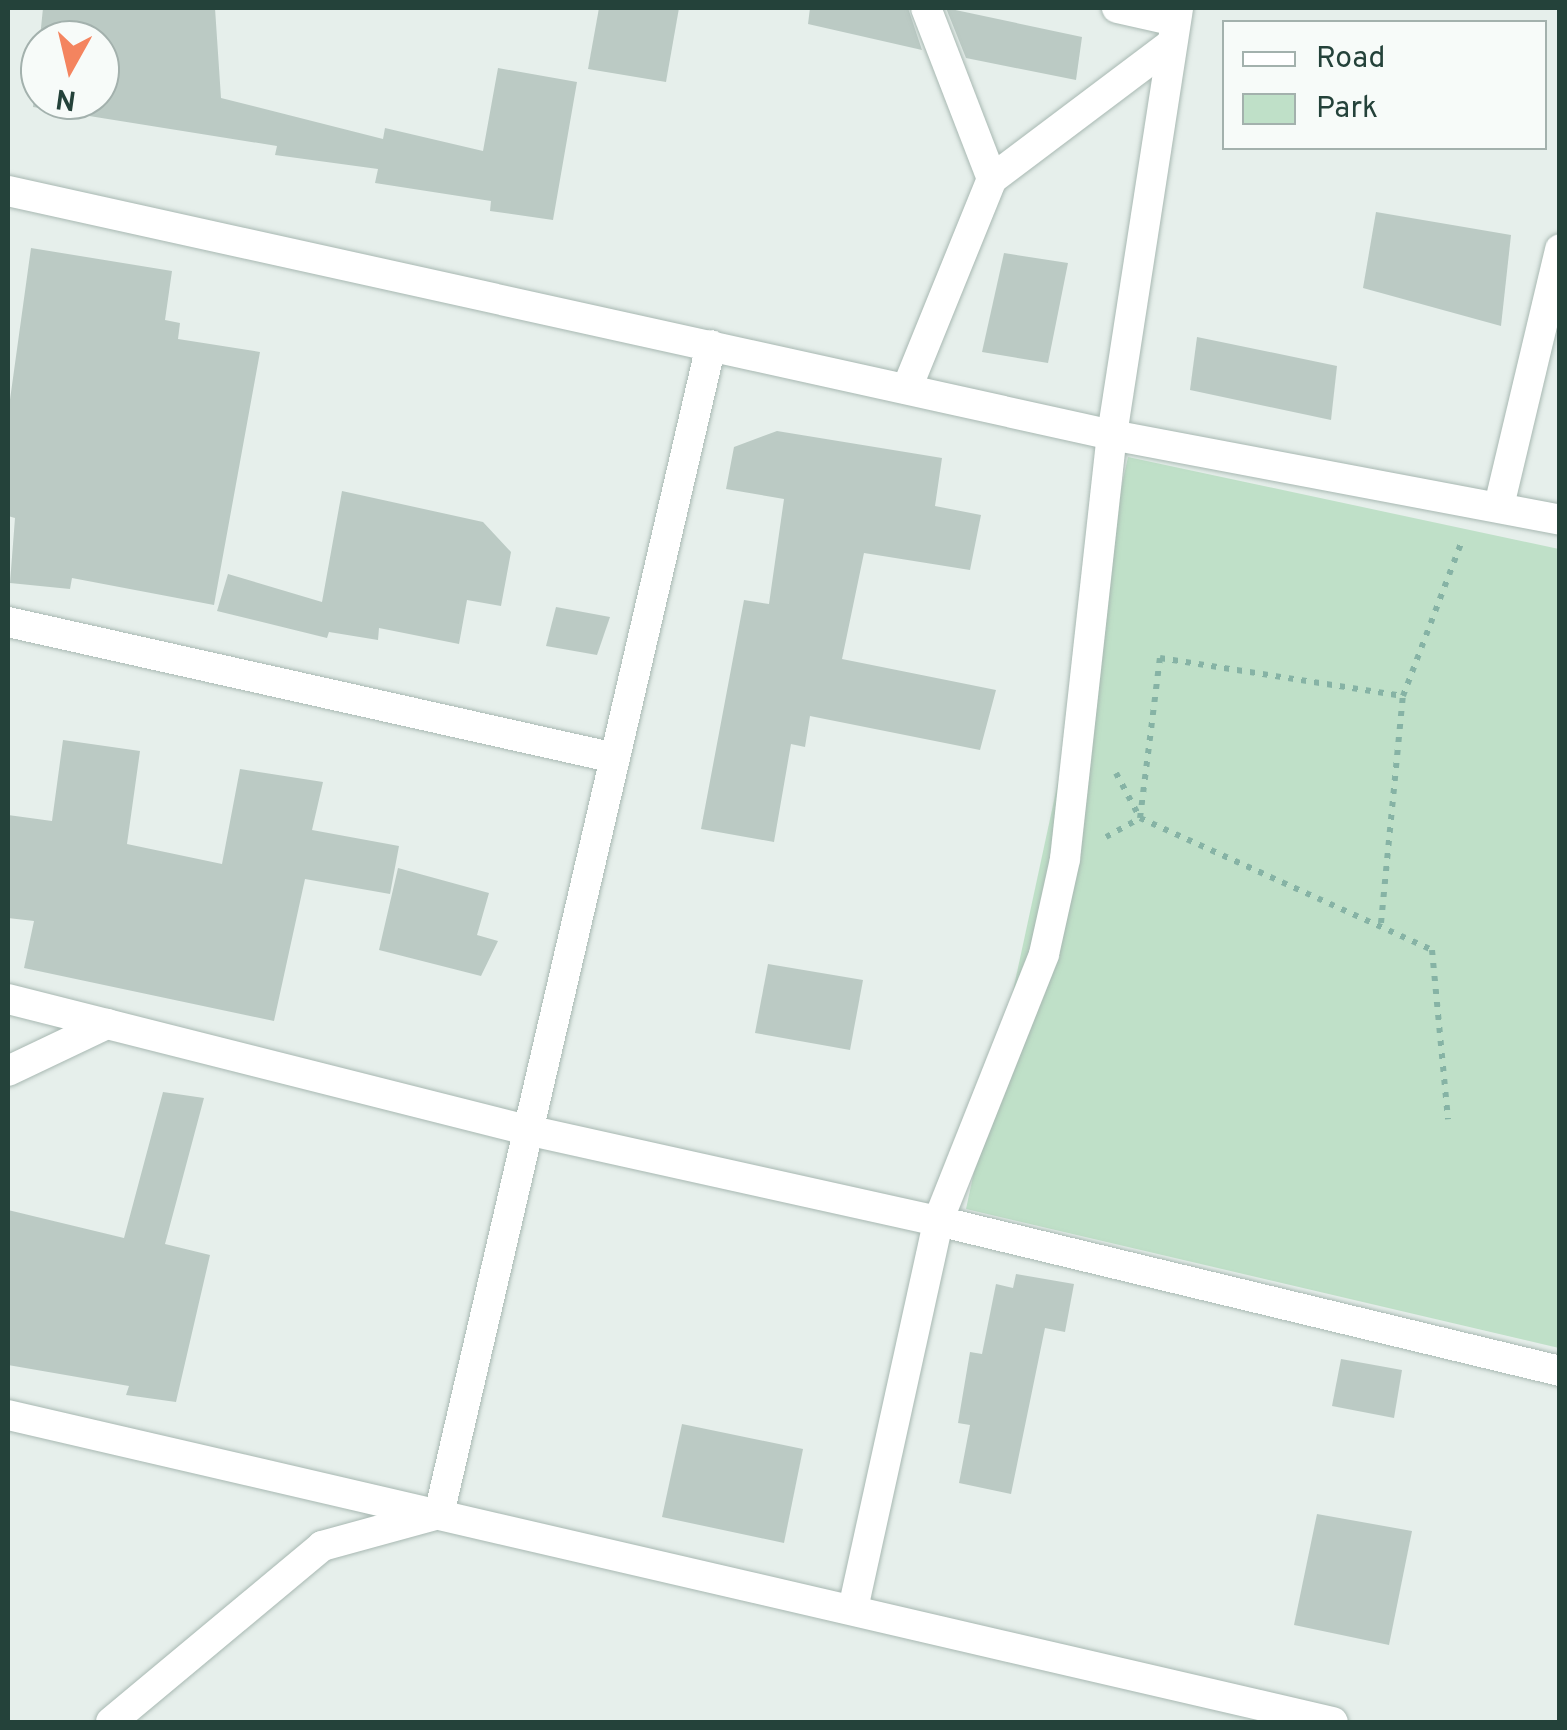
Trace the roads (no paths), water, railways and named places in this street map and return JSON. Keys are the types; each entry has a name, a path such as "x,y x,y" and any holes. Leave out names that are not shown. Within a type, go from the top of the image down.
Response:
{"street":[{"path":"926,8 992,179"},
{"path":"1117,8 1175,24"},
{"path":"907,388 992,179 1175,24"},
{"path":"852,1609 938,1221 1044,954 1065,860 1112,435 1175,24"},
{"path":"8,191 1112,435 1560,520"},
{"path":"1488,504 1560,249"},
{"path":"439,1514 711,345"},
{"path":"8,622 615,758"},
{"path":"8,999 527,1130 938,1221 1560,1371"},
{"path":"8,1071 108,1024"},
{"path":"8,1415 852,1609 1216,1708 1333,1722"},
{"path":"111,1722 322,1546 439,1514"}]}
